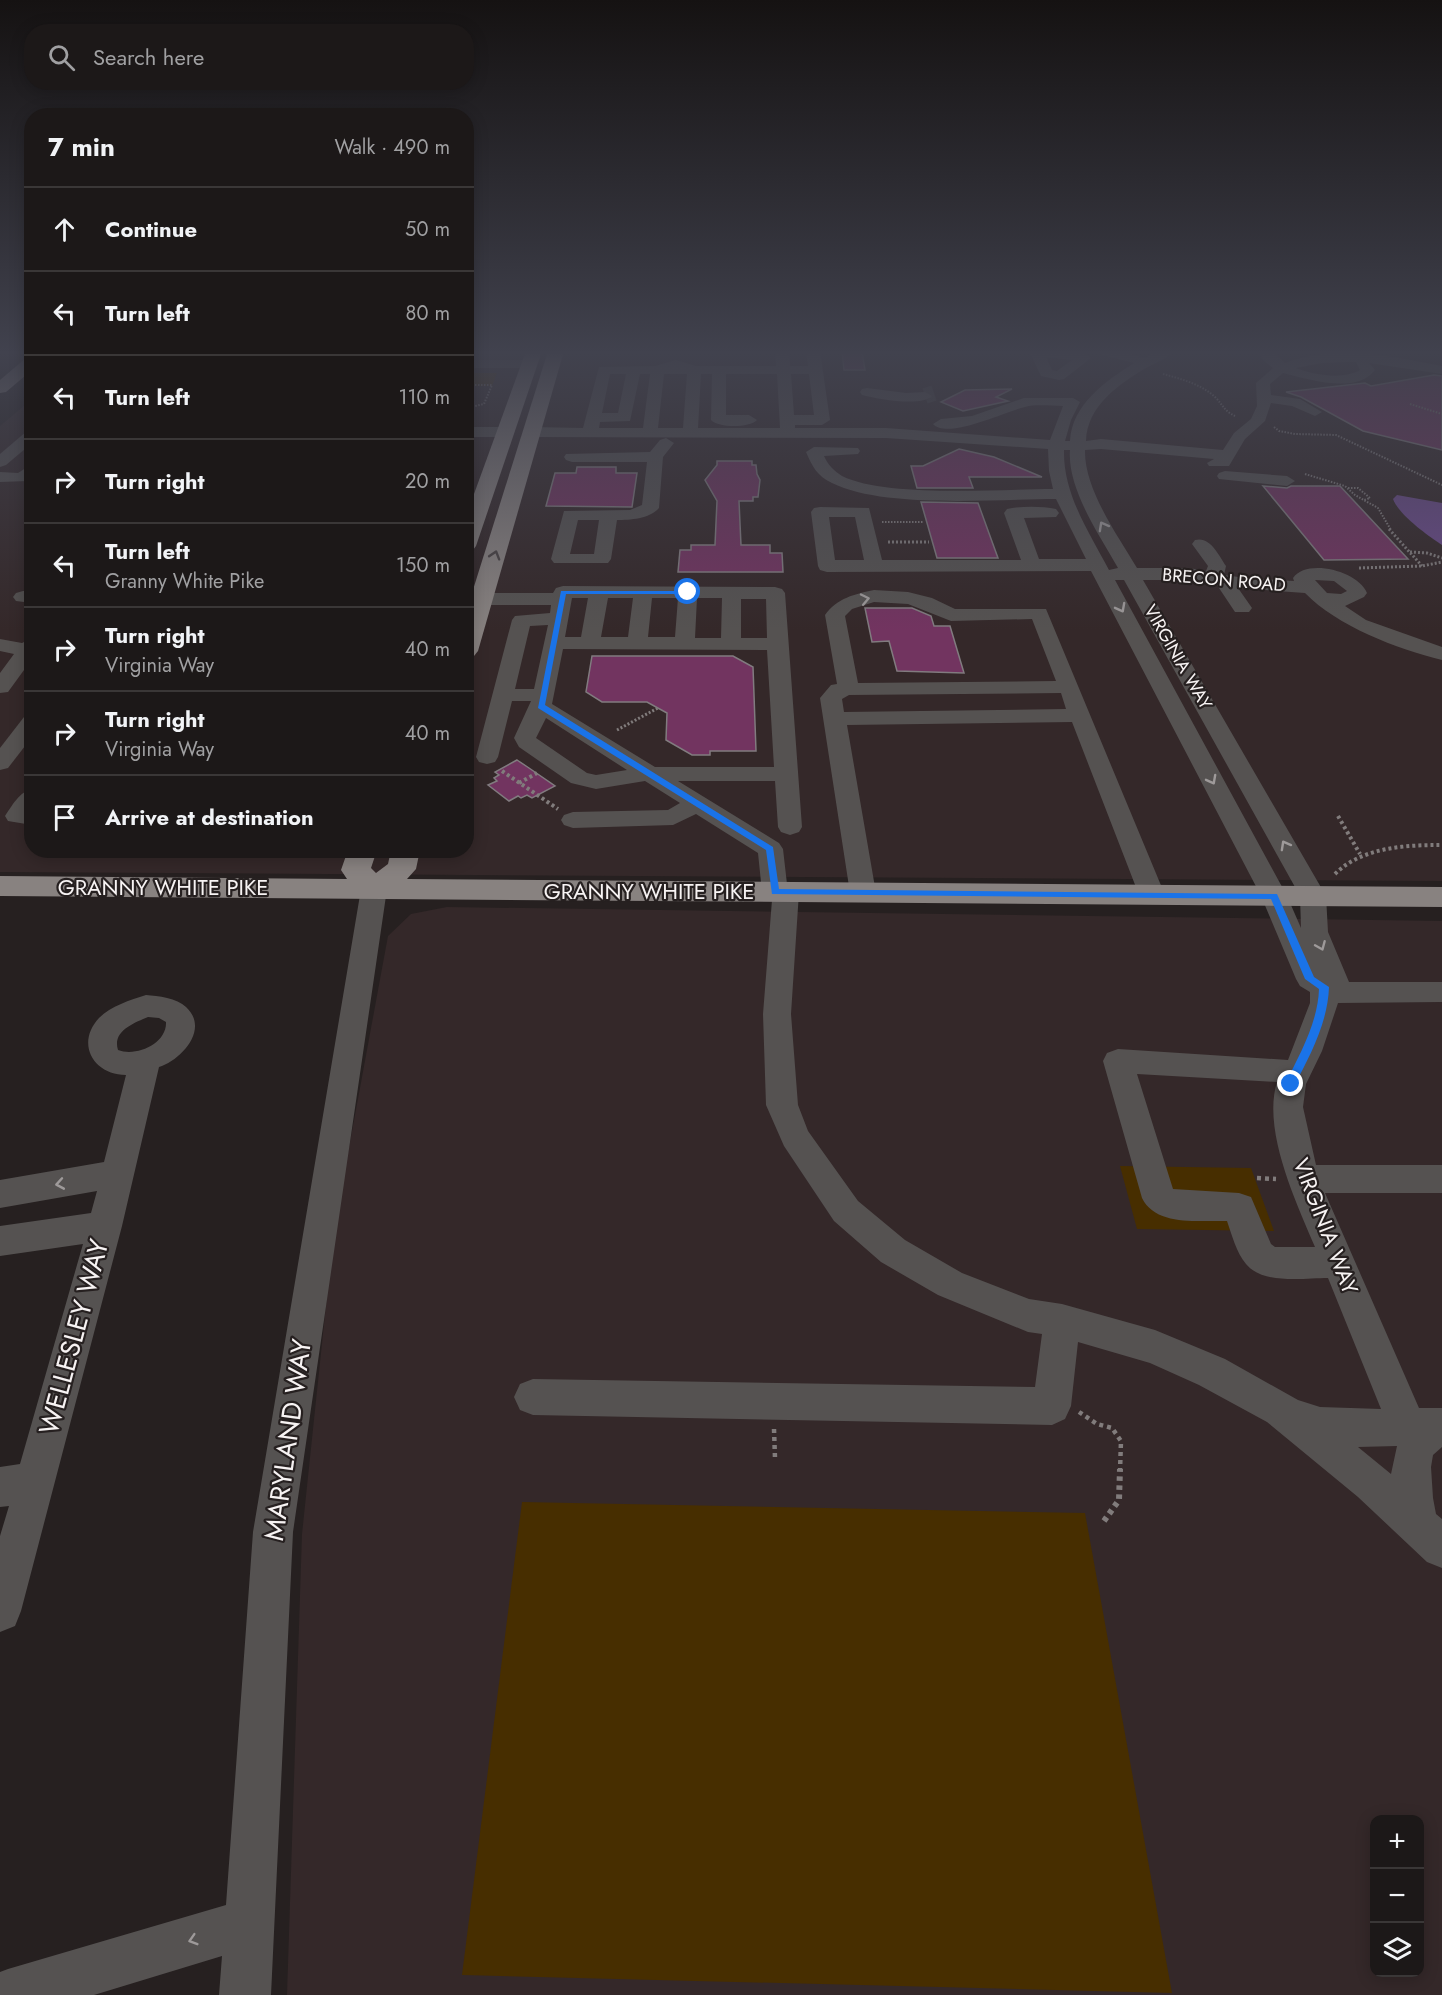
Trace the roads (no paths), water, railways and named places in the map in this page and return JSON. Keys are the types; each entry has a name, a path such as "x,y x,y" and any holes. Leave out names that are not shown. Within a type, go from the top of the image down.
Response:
{"main road":[{"path":"474,523 502,444"},
{"path":"475,599 528,444"},
{"path":"360,858 356,870 374,889 400,869 403,858"},
{"name":"GRANNY WHITE PIKE","path":"0,886 1442,897"}],"street":[{"path":"0,462 20,444"},
{"path":"572,457 652,444"},
{"path":"609,515 632,515 650,508 670,444"},
{"path":"675,444 681,448"},
{"path":"872,444 869,451 814,452 815,460 825,472 834,477 854,485 882,491 917,494 1063,494"},
{"path":"885,444 890,451"},
{"name":"VIRGINIA WAY","path":"1056,444 1055,458 1070,513 1274,896 1310,979 1324,990"},
{"path":"1057,444 1076,446 1097,452 1225,465 1292,476"},
{"path":"1225,465 1235,444"},
{"name":"VIRGINIA WAY","path":"1076,446 1076,461 1082,486 1313,896 1315,932 1336,981 1324,990"},
{"path":"0,477 24,475"},
{"name":"BRECON ROAD","path":"874,566 863,512 820,512 827,566 874,566 1032,565 1130,574 1189,574 1315,592 1344,600 1357,593 1351,583 1336,576 1320,574 1302,578 1315,592"},
{"path":"1032,565 1013,513 1070,513"},
{"path":"1202,544 1217,566 1219,580 1242,608"},
{"path":"786,774 648,774 596,782 579,778 527,742 526,733 542,701 563,592 775,593 790,827"},
{"path":"590,643 599,592"},
{"path":"638,643 643,592"},
{"path":"685,643 688,592"},
{"path":"1315,592 1359,624 1442,654"},
{"path":"731,644 732,593"},
{"path":"849,690 835,615 837,611 853,602 882,596 904,596 923,600 951,615 1039,613 1152,895"},
{"path":"475,599 560,609"},
{"path":"487,757 522,620 560,609"},
{"path":"554,643 777,644"},
{"path":"0,645 24,647"},
{"path":"0,686 24,654"},
{"path":"863,892 831,698 839,690 1069,687"},
{"path":"503,695 542,701 648,774 770,849 781,892 777,1014 782,1105 795,1137 846,1211 893,1251 950,1284 1028,1315 1062,1321 1155,1347 1180,1357 1280,1409 1320,1426 1431,1427 1434,1429 1421,1440 1412,1458 1410,1474 1412,1495 1430,1536"},
{"path":"834,719 1081,715"},
{"path":"0,763 24,732"},
{"path":"573,819 674,817 696,804"},
{"name":"MARYLAND WAY","path":"244,1995 273,1532 374,889"},
{"path":"1324,990 1442,992"},
{"name":"VIRGINIA WAY","path":"1324,990 1324,1003 1307,1051 1291,1084 1287,1107 1303,1179 1339,1263 1431,1427"},
{"path":"1296,1072 1118,1060 1159,1198 1169,1204 1239,1208 1252,1245 1259,1255 1270,1262 1339,1263"},
{"name":"WELLESLEY WAY","path":"0,1611 17,1485 105,1226 145,1062"},
{"path":"0,1194 117,1174"},
{"path":"1303,1179 1442,1179"},
{"path":"0,1241 105,1226"},
{"path":"533,1397 1052,1406 1062,1321"},
{"path":"1280,1409 1338,1455 1430,1536"},
{"path":"8,1995 249,1923"}]}
